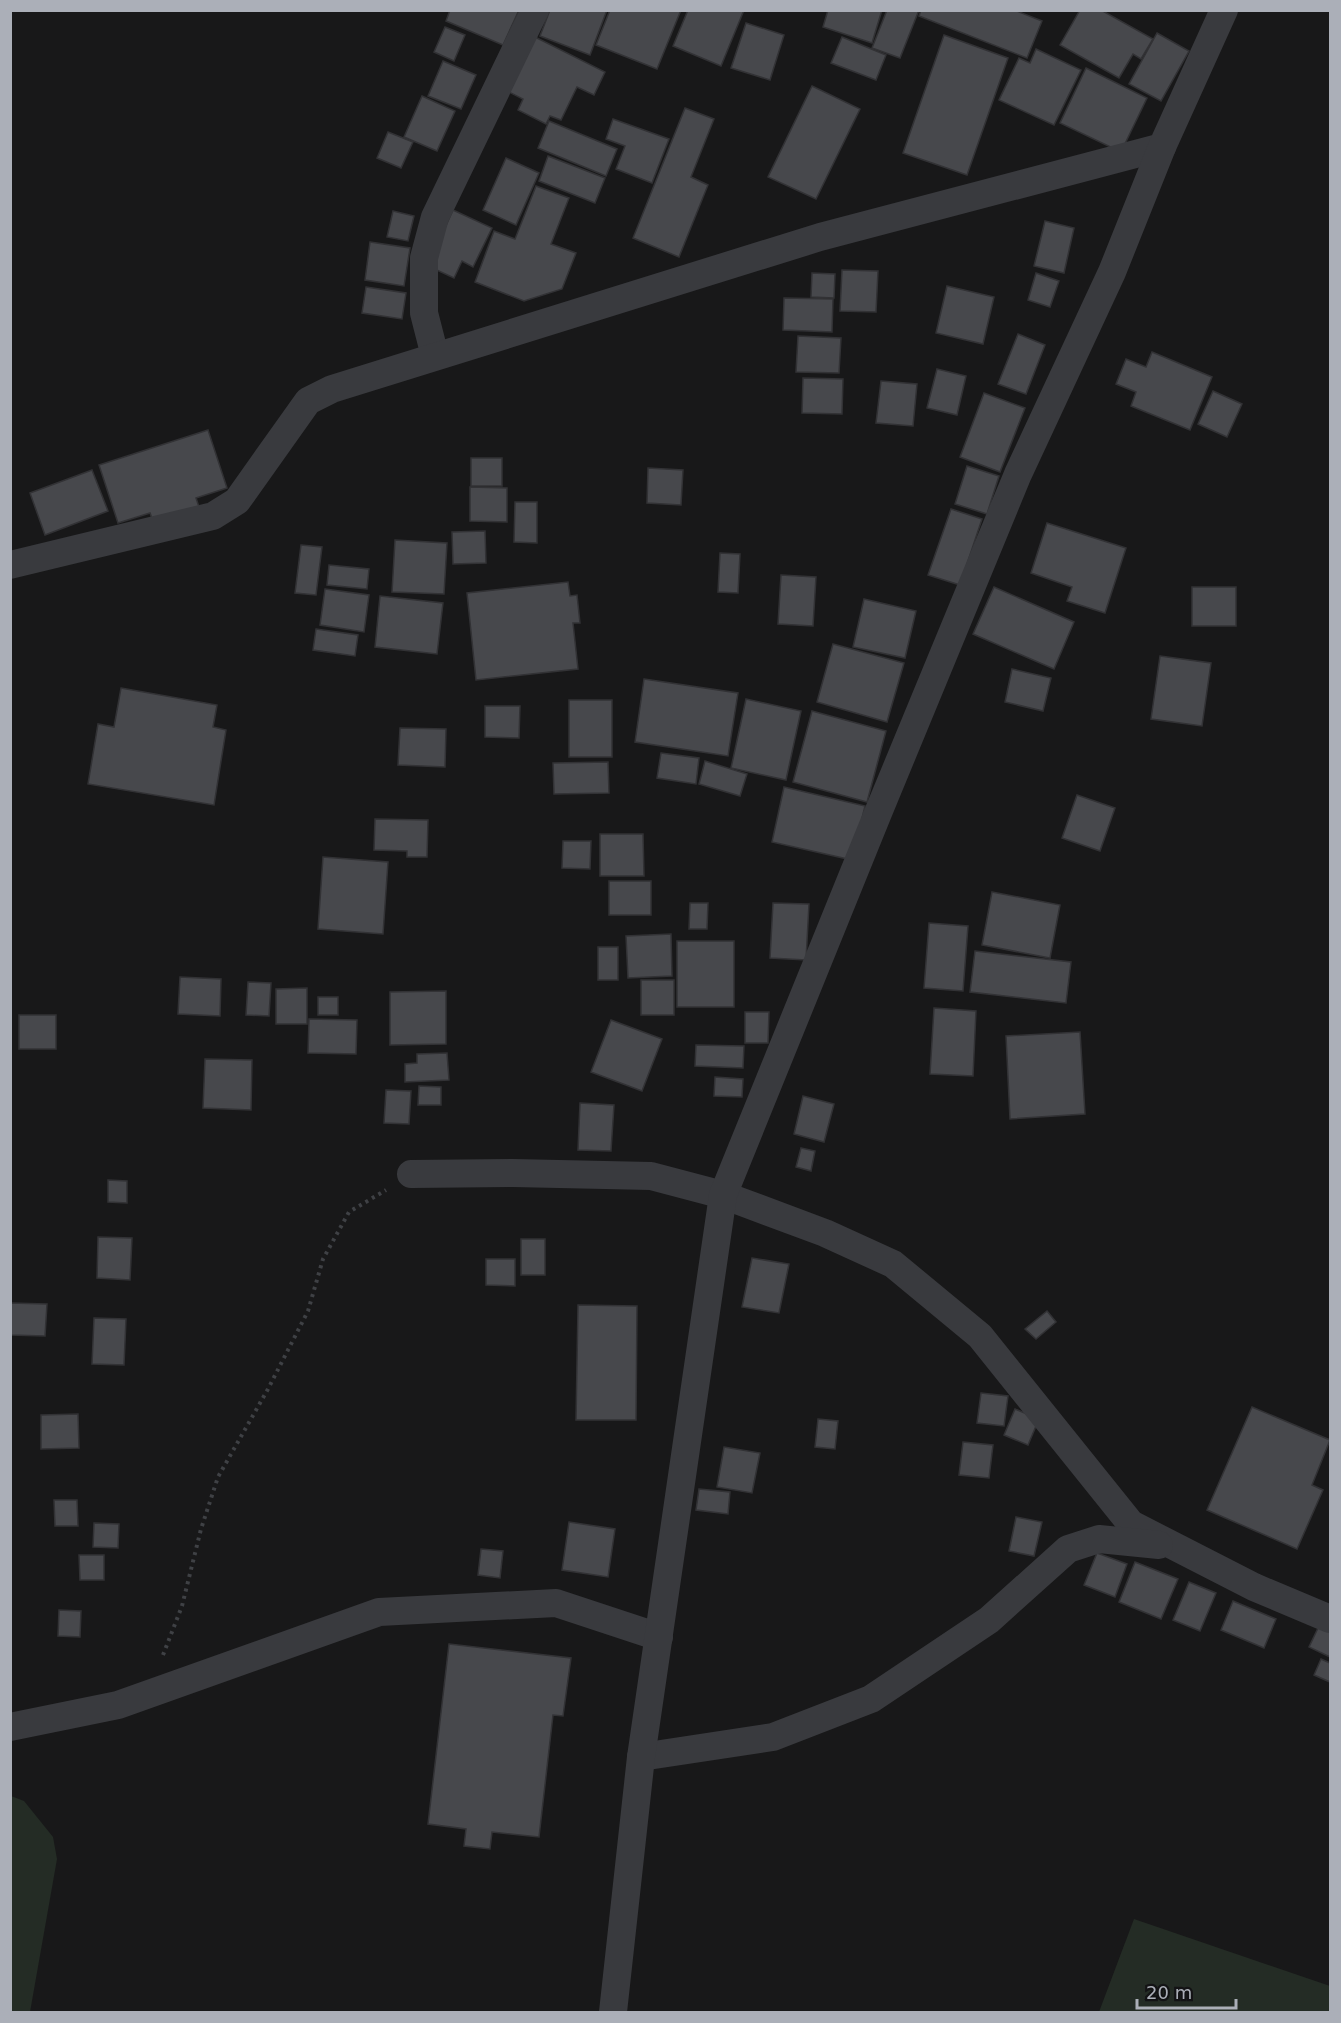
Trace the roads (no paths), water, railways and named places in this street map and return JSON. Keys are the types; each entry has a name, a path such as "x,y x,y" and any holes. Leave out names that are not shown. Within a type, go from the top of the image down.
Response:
{"street":[{"path":"435,356 424,313 424,258 435,217 535,10"},
{"path":"613,2013 641,1757 723,1195 1018,474 1112,272 1162,147 1224,10"},
{"path":"10,565 213,516 237,501 308,401 332,389 820,237 1162,147"},
{"path":"411,1174 513,1173 651,1176 723,1195 825,1233 893,1264 980,1336 1131,1524 1254,1587 1330,1619"},
{"path":"641,1757 773,1737 871,1699 989,1620 1068,1549 1099,1539 1176,1547"},
{"path":"10,1727 118,1705 379,1612 556,1603 659,1637"}]}
